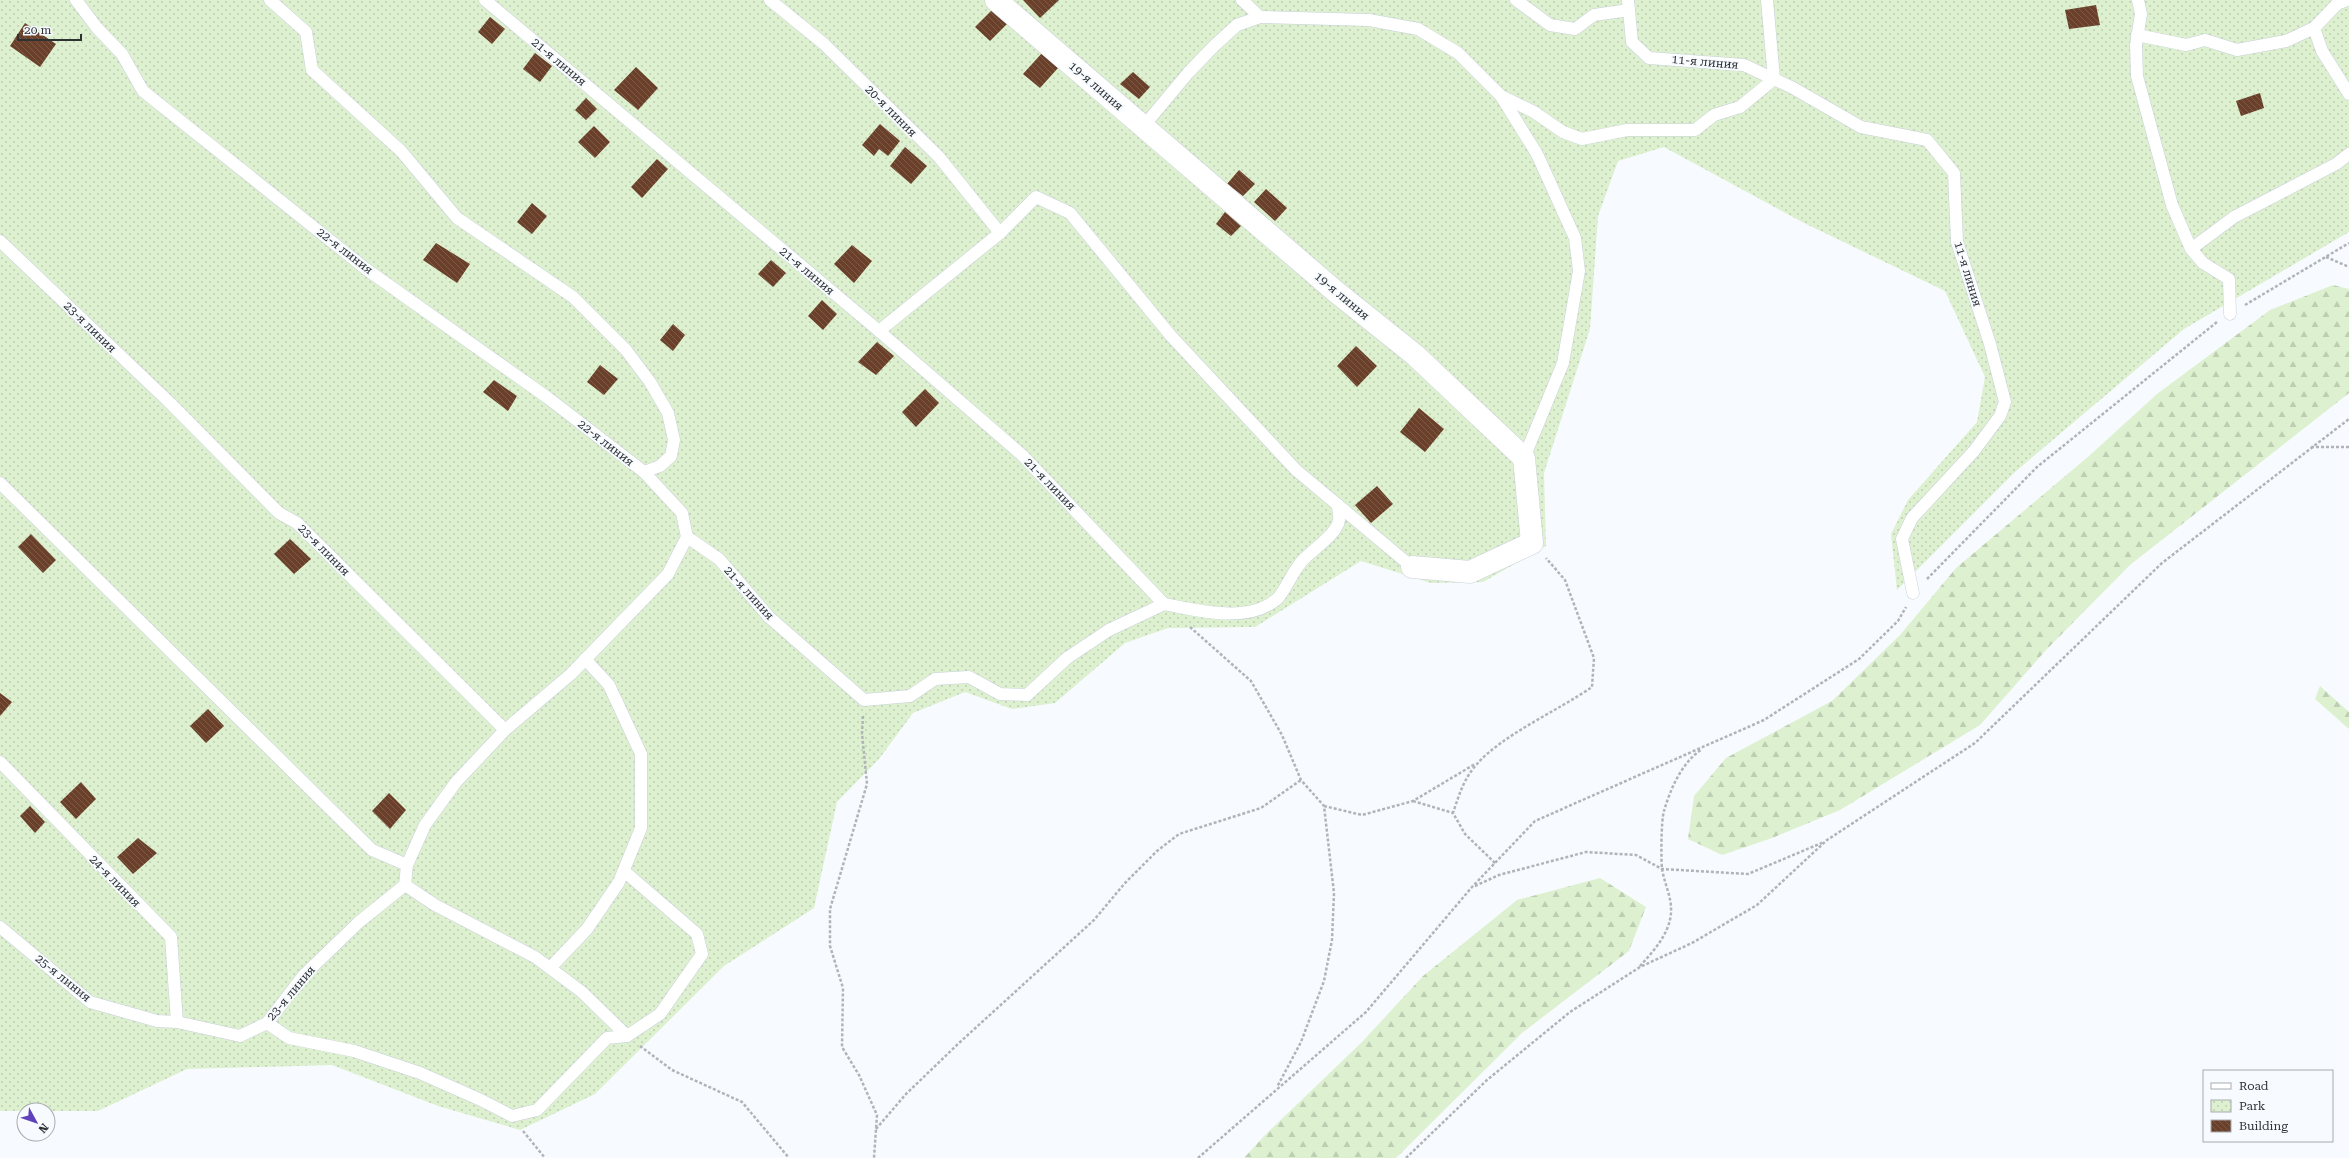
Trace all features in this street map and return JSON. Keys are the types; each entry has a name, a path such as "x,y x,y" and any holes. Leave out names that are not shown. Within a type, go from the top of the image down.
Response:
{"street":[{"name":"19-я линия","path":"996,0 1335,291 1415,355 1524,458"},
{"path":"1412,567 1470,572 1532,543 1524,458"}],"lane":[{"name":"22-я линия","path":"76,0 96,28 122,54 143,91 366,268 548,398 644,472 682,513 687,537"},
{"name":"22-я линия","path":"270,0 306,32 312,70 401,151 457,218 573,297 626,350 650,382 668,413 674,440 671,456 660,466 644,472"},
{"name":"21-я линия","path":"485,0 879,331 1022,455 1164,604"},
{"name":"20-я линия","path":"770,0 824,44 939,158 1000,233"},
{"path":"1242,0 1260,16"},
{"path":"1516,0 1550,25 1575,29 1594,15 1629,5"},
{"path":"1501,96 1534,112 1563,132 1582,139 1627,130 1695,130 1714,115 1740,107 1774,79 1767,0"},
{"path":"2138,0 2141,14 2138,35 2137,76 2172,205 2191,249 2203,263 2229,279 2230,314"},
{"path":"2138,35 2186,45 2205,40 2237,50 2286,41 2314,28 2338,4 2347,0"},
{"name":"11-я линия","path":"1629,5 1632,42 1648,58 1744,65 1774,79 1861,127 1926,140 1954,173 1957,242 1990,344 2005,402 2000,416 1974,451 1912,518 1902,539 1913,593"},
{"path":"1143,127 1188,73 1214,46 1237,25 1260,16 1369,20 1418,29 1458,52 1501,96 1537,154 1575,238 1579,271 1563,363 1524,458"},
{"path":"2314,28 2322,51 2349,94"},
{"path":"2191,249 2234,217 2336,164 2349,154"},
{"path":"879,331 1000,233 1036,197 1070,213 1171,336 1296,470 1412,567"},
{"name":"23-я линия","path":"0,241 168,401 279,513 297,523 505,730"},
{"path":"0,483 372,850 407,865"},
{"path":"864,700 910,696 935,679 969,677 1000,694 1026,695 1067,658 1109,630 1164,604 1221,615 1260,609 1278,598 1289,578 1304,559 1327,539 1339,522 1338,505"},
{"name":"21-я линия","path":"687,537 719,559 769,617 864,700"},
{"path":"627,1036 582,992 535,957 435,905 406,885 407,865 425,825 456,782 505,730 570,674 668,574 687,537"},
{"path":"550,968 587,929 619,882 641,828 641,754 609,685 585,659"},
{"name":"24-я линия","path":"0,762 171,938 177,1022"},
{"path":"267,1023 289,1038 354,1051 420,1073 481,1100 512,1116 537,1110 607,1038 627,1036 660,1014 702,954 697,934 624,871"},
{"name":"23-я линия","path":"156,1021 177,1022 240,1036 267,1023 304,975 359,922 406,885"},
{"name":"25-я линия","path":"0,927 90,1002 156,1021"}],"path":[{"path":"1198,1158 1366,1012 1472,887 1535,821 1764,720 1859,659 1898,621 1913,593 2037,467 2210,326 2349,243"},
{"path":"2326,257 2349,267"},
{"path":"1406,1158 1487,1080 1570,1012 1640,967 1692,943 1757,904 1827,840 1975,743 2162,562 2310,447 2349,419"},
{"path":"2310,447 2349,448"},
{"path":"1324,806 1362,814 1413,801 1477,763 1506,740 1592,687 1594,658 1565,580 1532,543"},
{"path":"1164,604 1251,681 1282,735 1301,780 1324,806 1334,893 1332,940 1324,981 1301,1042 1276,1090"},
{"path":"864,700 862,733 867,784 830,909 830,946 843,988 842,1047 859,1075 877,1115 874,1158"},
{"path":"1640,967 1654,950 1667,928 1671,899 1662,869 1663,812 1677,779 1691,756 1712,744"},
{"path":"1453,813 1462,785 1477,763"},
{"path":"876,1129 906,1094 959,1043 1094,920 1126,883 1157,851 1179,834 1261,808 1301,780"},
{"path":"1413,801 1453,813 1465,834 1495,863"},
{"path":"1472,887 1499,875 1586,852 1636,855 1662,869 1748,874 1827,840"},
{"path":"627,1036 672,1070 742,1102 789,1158"},
{"path":"512,1116 545,1158"}],"green space":[{"path":"0,0 2349,0 2349,232 2184,329 2015,472 1897,590 1891,534 1908,500 1977,422 1985,377 1945,291 1802,222 1664,147 1618,161 1598,216 1590,329 1544,473 1546,546 1483,582 1431,583 1361,561 1255,627 1168,628 1125,643 1055,703 1012,709 965,692 913,713 879,759 837,802 814,908 724,966 595,1094 520,1130 438,1106 332,1065 187,1069 98,1111 56,1111 56,1102 16,1102 16,1111 0,1111"},
{"path":"2333,285 2349,289 2349,393 2130,565 2046,650 1980,725 1840,810 1772,838 1722,855 1688,839 1694,796 1726,758 1832,701 1900,635 1956,568 2089,456 2157,394 2270,310"},
{"path":"2320,686 2349,712 2349,729 2315,699"},
{"path":"1600,878 1646,907 1629,951 1522,1033 1396,1158 1244,1158 1265,1135 1362,1042 1423,976 1517,900"}],"building":[{"path":"1023,0 1059,0 1040,18"},
{"path":"2096,5 2100,25 2069,29 2065,10"},
{"path":"994,8 1009,22 990,41 975,27"},
{"path":"490,17 505,29 492,44 478,32"},
{"path":"25,23 56,44 40,67 10,46"},
{"path":"535,53 552,66 540,82 523,69"},
{"path":"1042,53 1058,68 1040,88 1023,74"},
{"path":"636,67 658,88 638,110 614,90"},
{"path":"1133,72 1150,87 1139,99 1120,84"},
{"path":"2260,93 2264,108 2241,116 2236,101"},
{"path":"586,98 597,109 586,120 575,110"},
{"path":"880,124 900,141 888,156 879,149 874,156 862,145"},
{"path":"594,126 610,142 595,158 578,142"},
{"path":"905,147 927,166 911,184 890,166"},
{"path":"657,159 668,169 642,198 631,187"},
{"path":"1239,170 1255,184 1243,196 1227,184"},
{"path":"1266,189 1287,208 1275,221 1254,202"},
{"path":"532,203 547,216 532,234 517,222"},
{"path":"1225,212 1241,226 1231,236 1216,224"},
{"path":"436,243 470,264 457,283 423,260"},
{"path":"852,245 872,261 854,283 834,264"},
{"path":"771,260 786,273 773,287 758,274"},
{"path":"822,300 837,314 823,330 808,316"},
{"path":"673,324 685,335 673,351 660,340"},
{"path":"877,342 894,356 876,375 858,362"},
{"path":"1356,346 1377,366 1357,387 1337,366"},
{"path":"600,365 618,379 604,395 587,382"},
{"path":"494,380 517,396 508,411 483,392"},
{"path":"925,389 939,403 916,427 902,412"},
{"path":"1419,408 1444,429 1425,452 1400,432"},
{"path":"1377,486 1393,504 1371,523 1355,505"},
{"path":"31,534 56,560 43,573 18,547"},
{"path":"290,539 311,559 294,574 274,554"},
{"path":"0,693 12,702 0,716"},
{"path":"208,709 224,726 206,743 190,726"},
{"path":"81,782 96,799 76,819 60,802"},
{"path":"389,793 406,810 390,829 372,811"},
{"path":"30,806 45,822 35,833 20,816"},
{"path":"138,838 157,853 133,874 117,857"}]}
